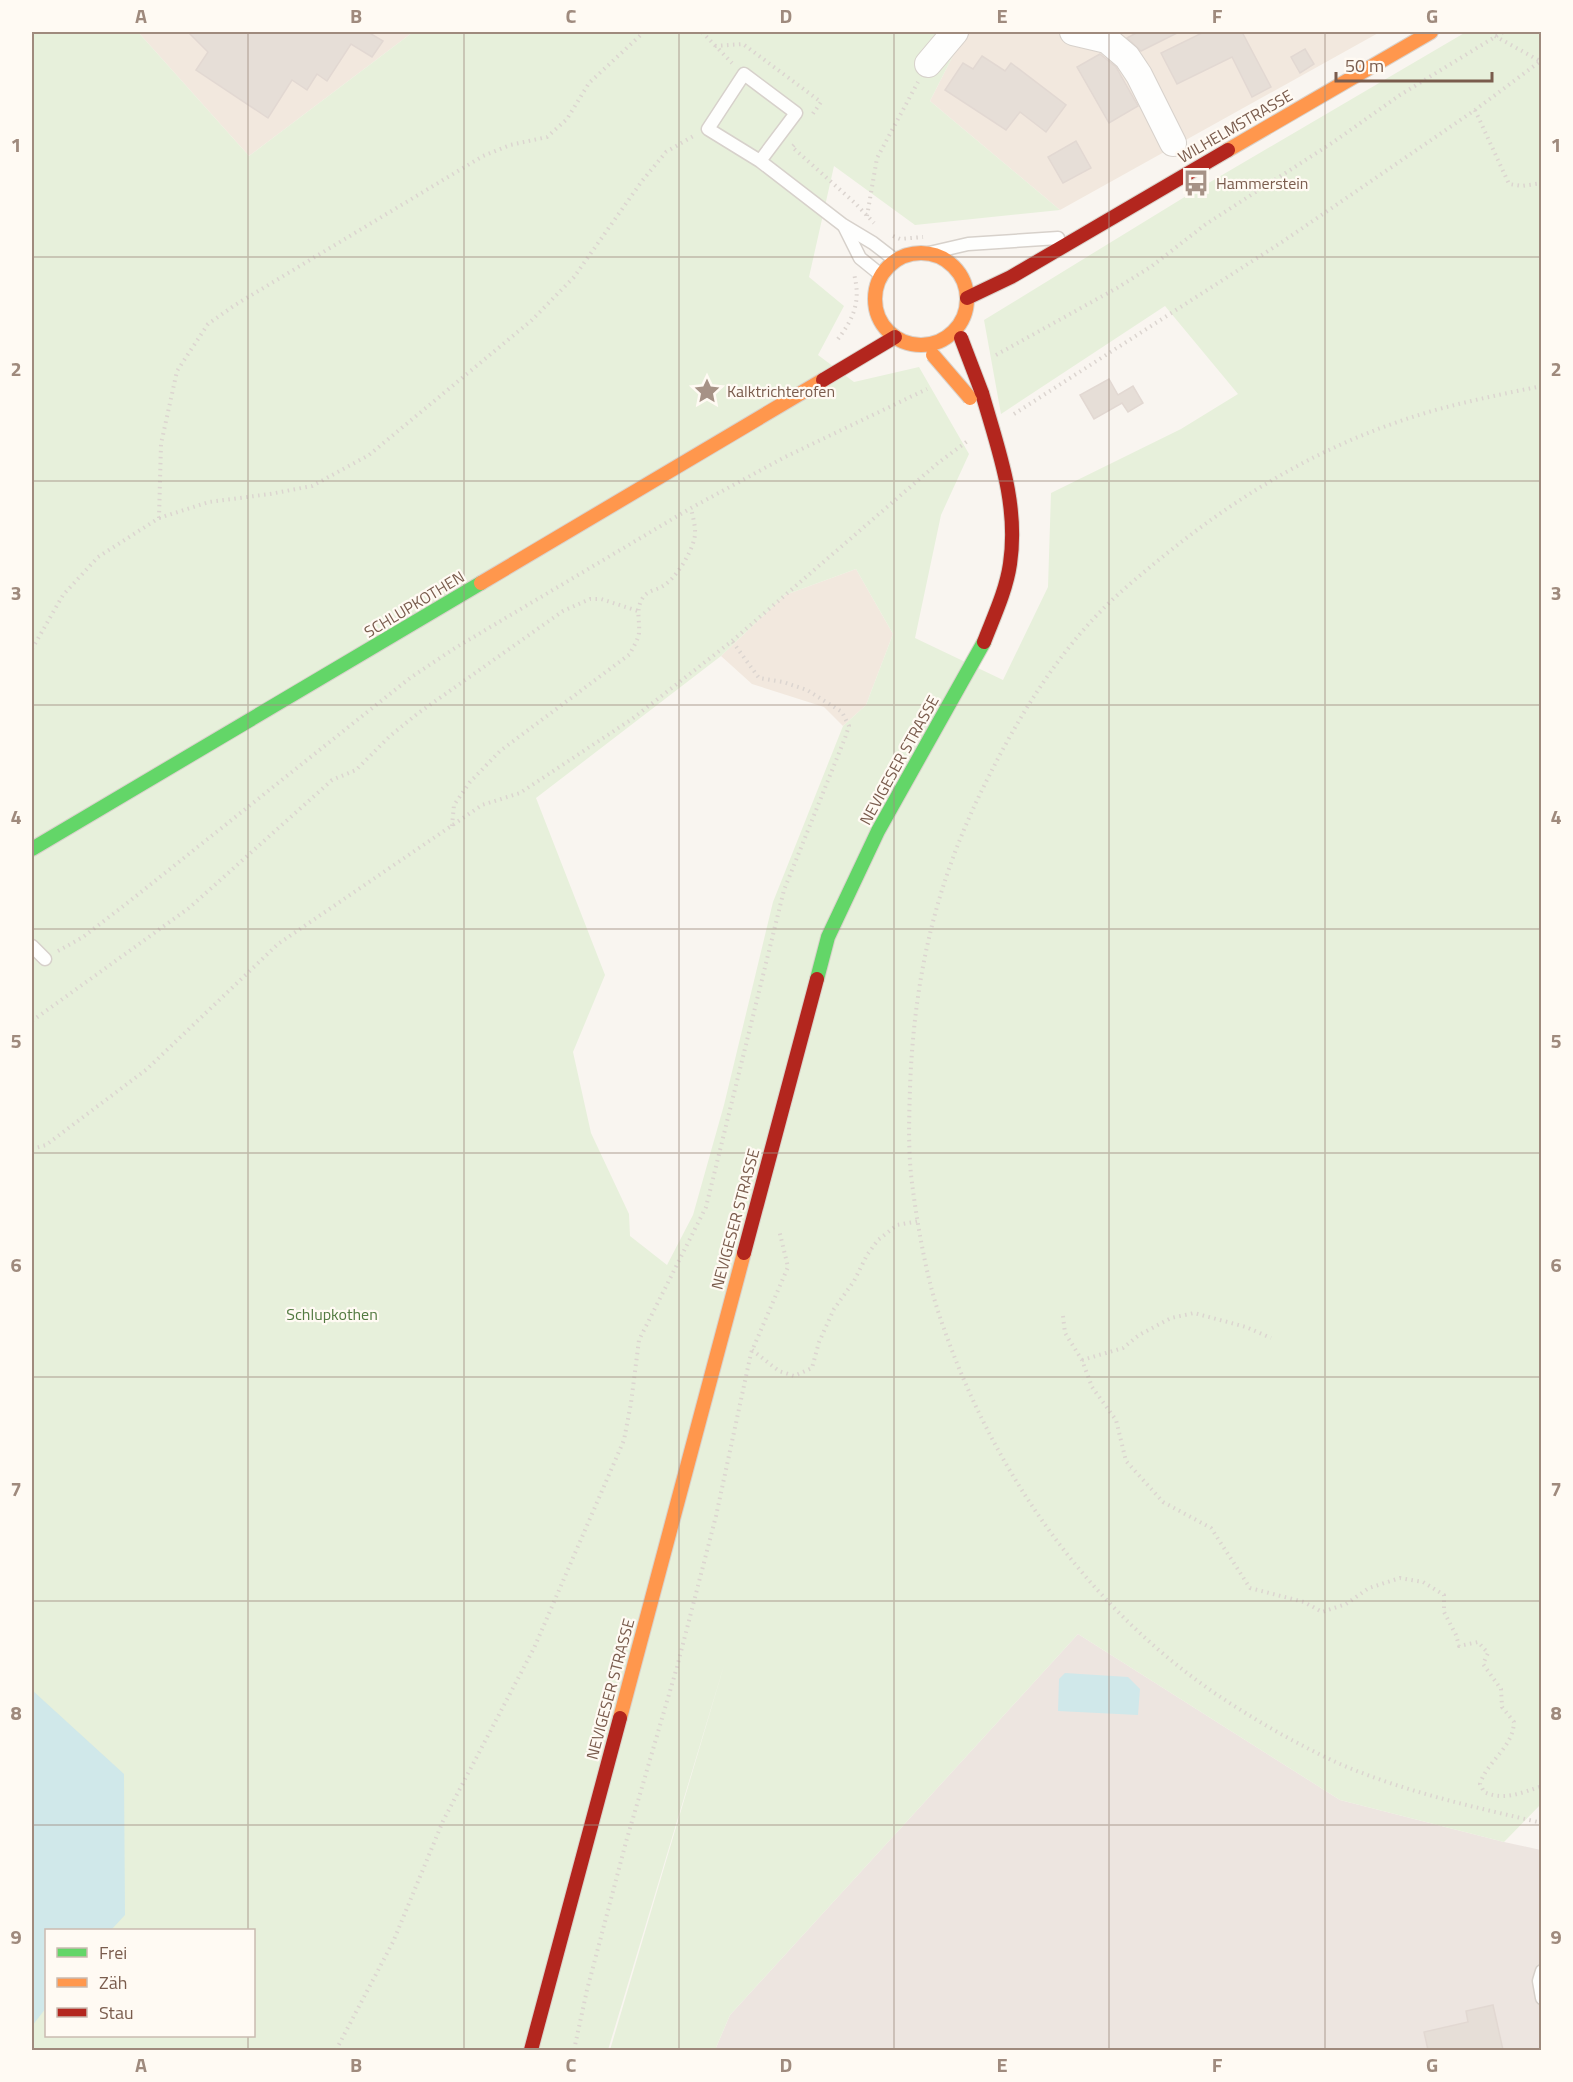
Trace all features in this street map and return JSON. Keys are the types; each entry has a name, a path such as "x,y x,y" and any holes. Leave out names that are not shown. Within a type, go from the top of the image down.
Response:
{"main road":[{"name":"WILHELMSTRASSE","path":"968,298 1011,277 1431,32"},
{"name":"WILHELMSTRASSE","path":"1021,256 1056,249"},
{"path":"911,253 929,253 945,258 962,268 968,298 963,319 959,332 934,343 923,345 904,342 895,338 874,321 875,288 880,275 895,260 911,253"},
{"name":"NEVIGESER STRASSE","path":"531,2050 828,937 878,831 982,646 1003,594 1010,564 1013,530 1008,482 992,424 976,395 959,332"},
{"name":"SCHLUPKOTHEN","path":"32,849 812,385 895,338"},
{"name":"NEVIGESER STRASSE","path":"923,345 976,395"},
{"name":"SCHLUPKOTHEN","path":"812,385 850,348"}],"street":[{"path":"928,64 955,32"},
{"path":"1073,32 1107,40 1127,57 1139,75 1173,143"}],"lane":[{"path":"760,161 796,112 744,74 708,129 760,161 843,225 873,243 895,260"},
{"path":"843,225 860,258 880,275"},
{"path":"929,253 968,244 1077,237"},
{"path":"32,946 45,959"},
{"path":"1542,1971 1539,1981 1542,1998"}],"path":[{"path":"159,518 161,444 177,371 208,324 235,305 483,156 510,145 546,137 567,119 589,83 644,32"},
{"path":"702,32 744,74"},
{"path":"1003,352 1152,266 1206,224 1332,143 1401,95 1503,32"},
{"path":"1007,419 1282,242 1475,110 1541,61 1495,36"},
{"path":"867,217 877,158 928,64"},
{"path":"1475,110 1509,184 1522,186 1542,183"},
{"path":"32,649 63,595 99,556 159,518 209,502 312,486 369,455 532,320 574,277 642,181 666,152 708,129"},
{"path":"892,235 900,239 929,236"},
{"path":"1542,386 1437,410 1378,430 1306,460 1252,491 1189,535 1100,612 1071,647 1010,734 959,837 927,941 914,1015 909,1136 912,1179 919,1221 941,1321 966,1386 996,1448 1023,1493 1058,1543 1104,1598 1139,1632 1209,1689 1271,1729 1341,1764 1415,1791 1542,1823"},
{"path":"45,959 83,937 410,678 455,648 691,508 785,457 932,387"},
{"path":"32,1149 46,1145 147,1069 278,944 482,805 520,793 632,719 732,641 938,463 992,424"},
{"path":"452,826 454,805 470,782 500,752 630,654 639,635 638,611 642,598 671,579 684,561 694,539 695,526 691,508"},
{"path":"32,1021 189,908 332,780 356,770 390,736 417,714 562,611 590,599 601,599 638,611"},
{"path":"336,2050 393,1942 443,1821 534,1648 624,1440 639,1340 705,1207 783,890 849,726 842,712 807,690 783,682 759,678 732,641"},
{"path":"752,1350 779,1371 794,1376 812,1368 819,1342 834,1309 854,1281 867,1255 878,1240 897,1225 919,1221"},
{"path":"574,2050 626,1842 677,1667 716,1516 752,1350 788,1267 779,1234 780,1225"},
{"path":"1082,1360 1122,1348 1139,1335 1171,1318 1194,1313 1246,1327 1271,1338"},
{"path":"1063,1316 1065,1333 1082,1360 1092,1387 1116,1419 1126,1461 1163,1502 1211,1528 1250,1588 1304,1602 1322,1612 1346,1604 1369,1588 1400,1578 1422,1582 1444,1594 1444,1612 1460,1646 1478,1642 1488,1653 1483,1664 1501,1689 1502,1707 1514,1722 1514,1732 1497,1758 1484,1772 1480,1784 1484,1792 1495,1797 1511,1796 1542,1786"}],"shaded area":[{"path":"138,32 413,32 249,156"},
{"path":"965,32 1380,32 1060,210 930,101"},
{"path":"856,569 893,634 866,705 843,726 824,707 752,684 721,656 785,595"},
{"path":"1078,1634 1340,1800 1541,1850 1541,2050 715,2050 730,2015"}],"green space":[{"name":"Schlupkothen","path":"32,32 138,32 249,156 413,32 965,32 930,101 1060,210 915,225 834,166 809,277 844,306 818,355 854,382 919,367 969,454 941,515 915,638 1003,680 1048,587 1051,493 1181,429 1238,394 1165,306 1001,414 984,320 1183,198 1466,32 1541,32 1541,1804 1504,1842 1340,1800 1078,1634 730,2015 715,2050 610,2050 725,1662 608,2050 32,2050","holes":["856,569 893,634 866,705 843,726 773,902 724,1105 693,1215 667,1265 630,1236 629,1214 591,1133 573,1052 605,975 536,798 721,656 785,595"]}],"water":[{"path":"1065,1673 1128,1677 1140,1689 1138,1715 1058,1711 1059,1679"},
{"path":"32,1690 124,1774 125,1915 112,1929 45,1929 45,2009 32,2026"}],"building":[{"path":"188,32 368,32 383,41 372,57 351,44 327,81 317,74 307,90 292,80 268,118 196,70 208,52"},
{"path":"1138,32 1179,32 1141,51 1127,38"},
{"path":"1204,32 1242,32 1271,87 1252,97 1232,57 1177,84 1161,53"},
{"path":"1305,49 1314,64 1300,73 1291,57"},
{"path":"1100,54 1116,67 1138,106 1109,123 1077,67"},
{"path":"982,56 1005,71 1011,63 1066,105 1046,132 1020,112 1006,130 945,90 963,63 973,69"},
{"path":"1076,141 1091,168 1063,183 1048,157"},
{"path":"1109,379 1118,395 1133,386 1143,403 1128,412 1122,403 1094,419 1080,395"},
{"path":"1493,2005 1503,2050 1428,2050 1424,2032 1468,2022 1466,2011"}],"traffic: fast":[{"path":"32,849 481,583"},
{"path":"817,979 828,937 878,831 984,642"}],"traffic: slow":[{"path":"1228,150 1431,32"},
{"path":"921,253 939,256 954,266 964,281 967,299 964,317 954,332 939,342 921,345 903,342 888,332 878,317 875,299 878,281 888,266 903,256 921,253"},
{"path":"933,355 970,398"},
{"path":"481,583 823,380"},
{"path":"620,1718 744,1253"}],"traffic: jam":[{"path":"967,298 1011,277 1228,150"},
{"path":"823,380 895,337"},
{"path":"961,338 982,393"},
{"path":"982,393 1005,477 1012,520 1010,564 1006,584 984,642"},
{"path":"744,1253 817,979"},
{"path":"531,2050 620,1718"}],"place":[{"name":"Hammerstein","path":"1196,183"},
{"name":"Kalktrichterofen","path":"707,391"}]}
